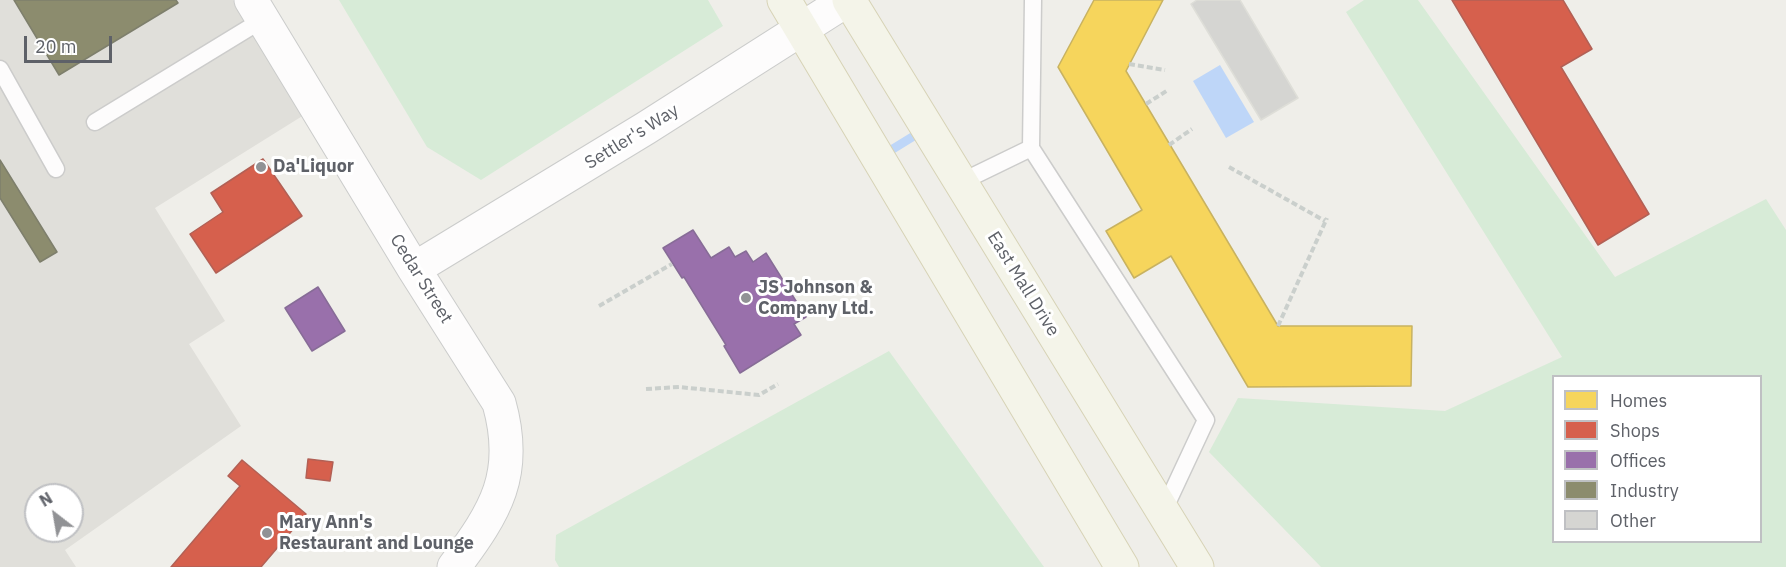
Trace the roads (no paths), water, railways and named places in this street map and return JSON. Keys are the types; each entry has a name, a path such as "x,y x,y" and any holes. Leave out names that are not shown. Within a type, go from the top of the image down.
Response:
{"main road":[{"path":"784,0 1122,567"},
{"name":"Settler's Way","path":"414,269 848,0"},
{"name":"East Mall Drive","path":"848,0 1197,567"},
{"name":"Cedar Street","path":"256,10 414,269 499,403 506,427 506,471 498,499 485,526 454,567"}],"lane":[{"path":"1033,0 1031,148 1206,420 1163,512"},
{"path":"95,122 256,10"},
{"path":"0,69 56,169"},
{"path":"961,182 1031,148"}],"water":[{"path":"1220,65 1254,122 1226,138 1193,81"}],"waterway":[{"path":"883,155 922,131"}],"place":[{"name":"Da'Liquor","path":"261,167"},
{"name":"JS Johnson & Company Ltd.","path":"746,298"},
{"name":"Mary Ann's Restaurant and Lounge","path":"267,533"}]}
